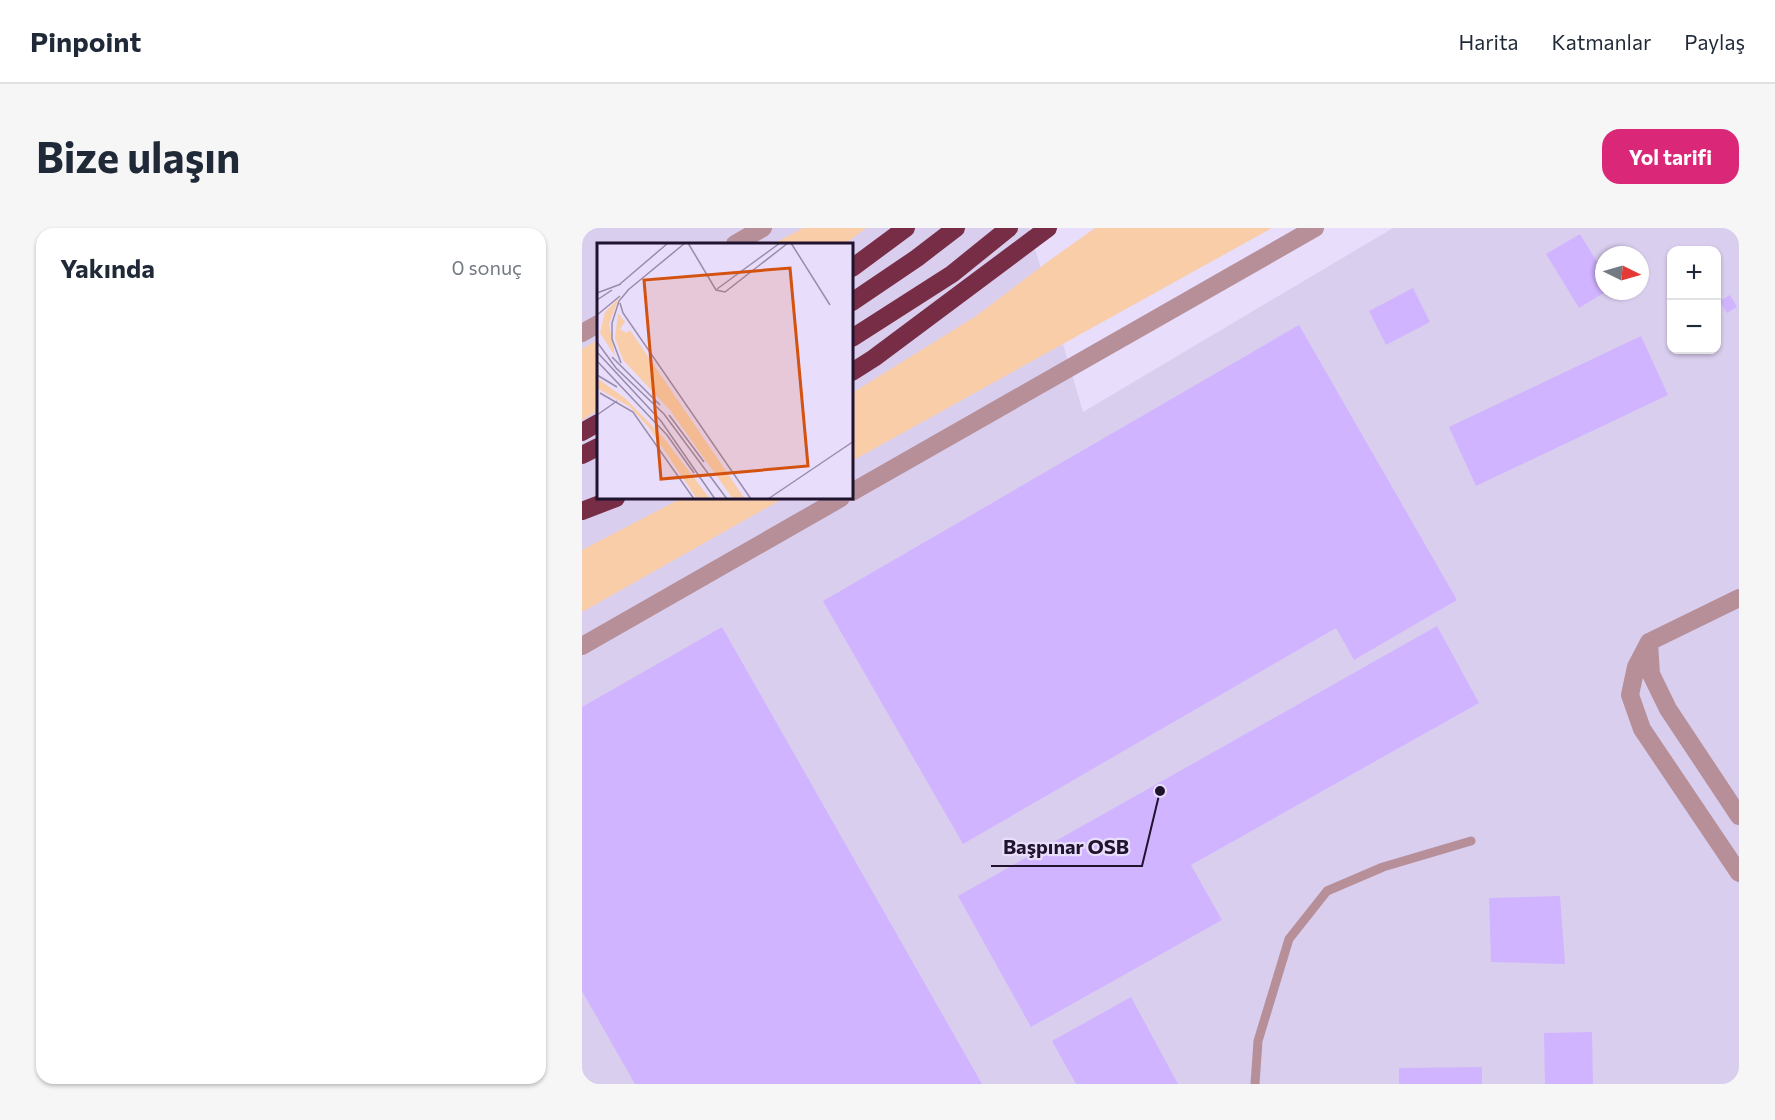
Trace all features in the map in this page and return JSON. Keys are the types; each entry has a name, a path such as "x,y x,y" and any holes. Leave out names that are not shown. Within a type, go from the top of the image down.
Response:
{"highway":[{"path":"854,267 906,228"},
{"path":"854,301 917,258 956,228"},
{"path":"854,337 952,274 1009,228"},
{"path":"854,371 1048,228"},
{"path":"582,432 597,424"},
{"path":"582,455 597,448"},
{"path":"582,510 597,499"},
{"path":"582,510 610,500"}],"street":[{"path":"737,243 763,228"},
{"path":"854,491 1315,228"},
{"path":"582,333 597,325"},
{"path":"582,646 838,500"},
{"path":"1739,598 1649,642 1636,667 1630,694 1642,729 1739,873"},
{"path":"1649,642 1651,674 1668,709 1739,816"}],"lane":[{"path":"1255,1084 1258,1041 1289,939 1327,891 1383,867 1471,841"}],"shaded area":[{"path":"582,228 1029,228 1083,412 1393,228 1739,228 1739,1084 582,1084"},
{"path":"803,228 866,228 846,243 775,243"},
{"path":"1095,228 1272,228 854,460 854,392 976,316"},
{"path":"597,341 597,411 582,420 582,349"},
{"path":"678,500 780,500 582,612 582,550"}],"building":[{"path":"1580,234 1595,258 1595,298 1579,308 1546,254"},
{"path":"1413,288 1430,322 1386,345 1369,311"},
{"path":"1730,295 1737,307 1727,313 1721,300"},
{"path":"1299,325 1457,600 1354,660 1336,628 963,844 823,601"},
{"path":"1641,336 1668,395 1476,486 1449,427"},
{"path":"1437,626 1479,703 1191,865 1222,920 1031,1027 958,896"},
{"path":"722,627 982,1084 635,1084 582,991 582,707"},
{"path":"1560,896 1565,964 1491,962 1489,898"},
{"path":"1131,997 1178,1084 1076,1084 1052,1041"},
{"path":"1592,1032 1593,1084 1545,1084 1544,1033"},
{"path":"1482,1067 1482,1084 1399,1084 1399,1068"}],"place":[{"name":"Başpınar OSB","path":"1160,791"}]}
